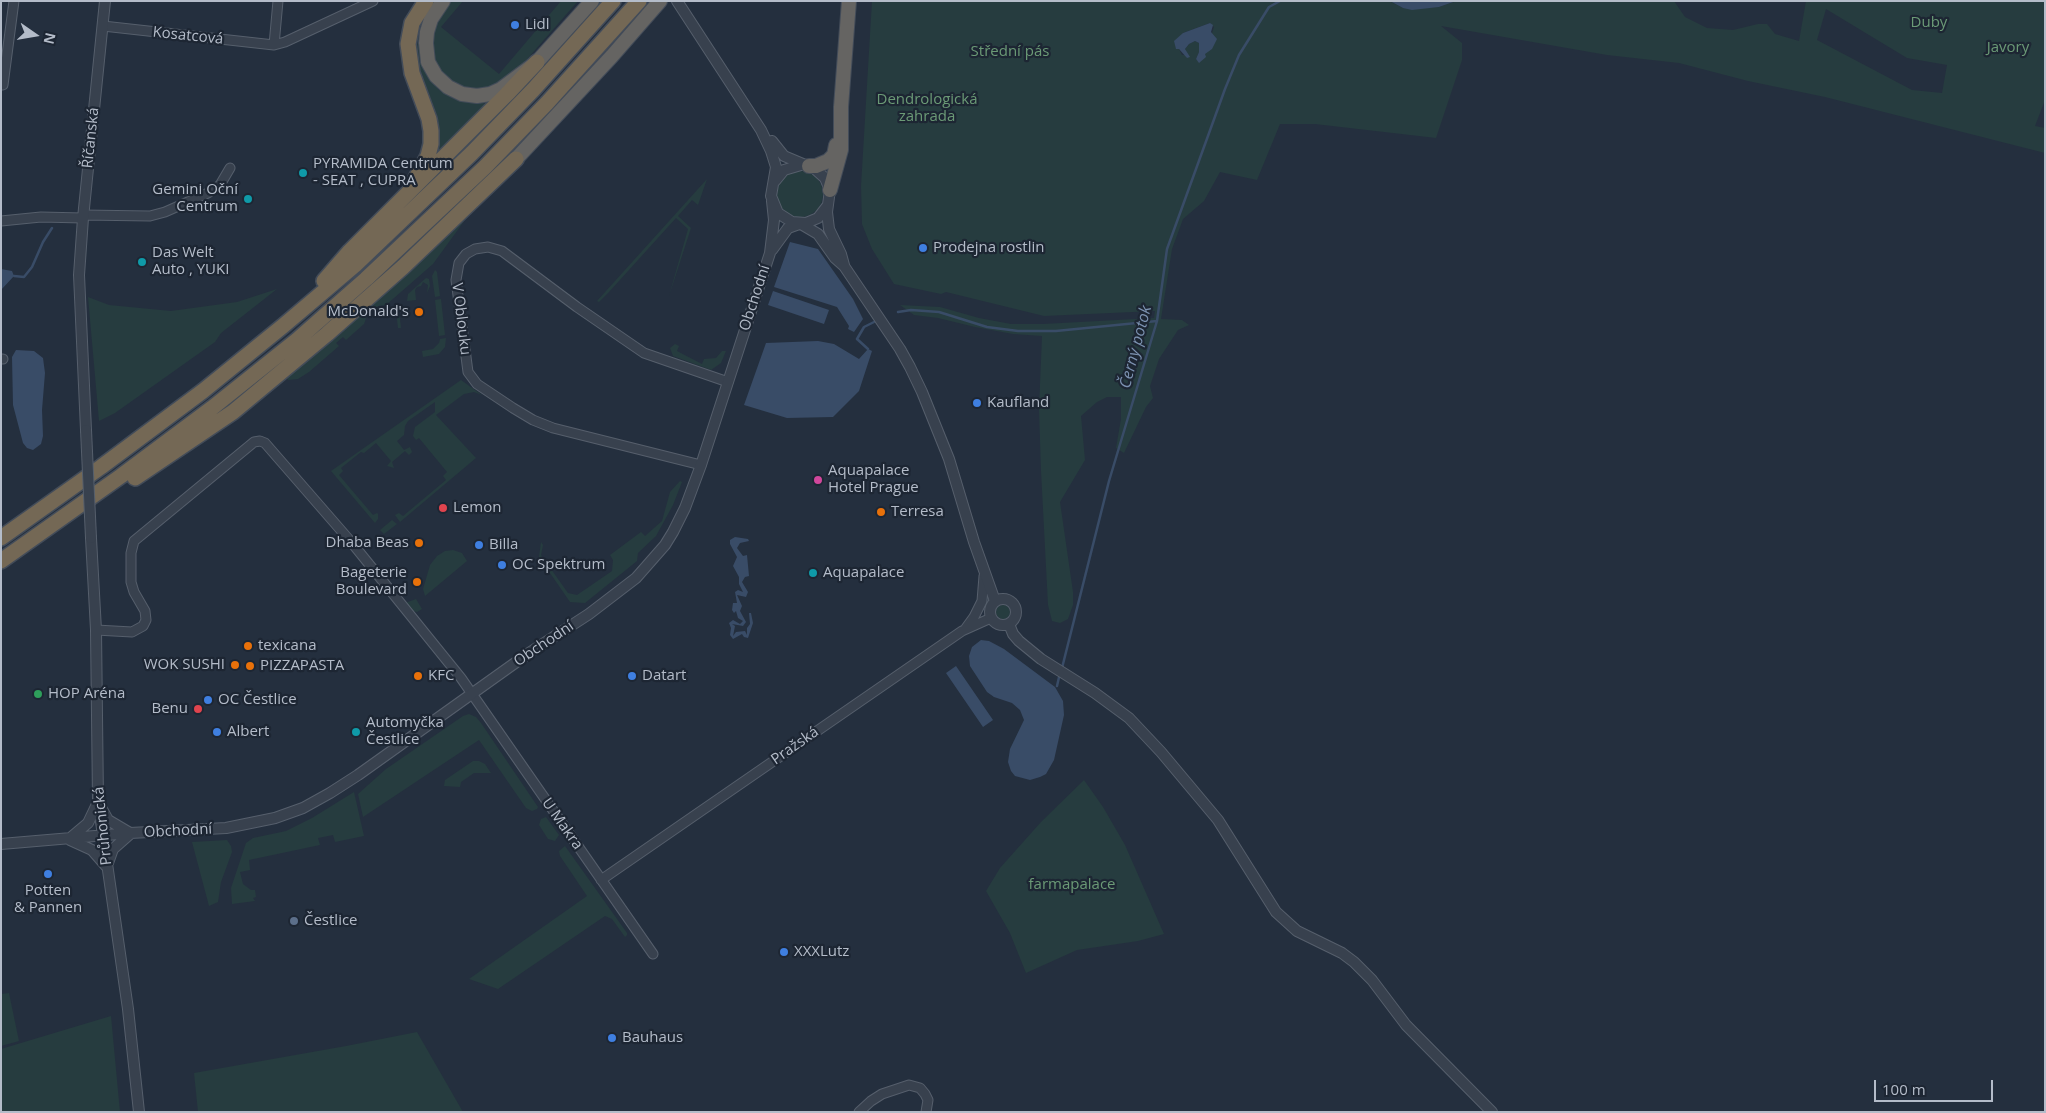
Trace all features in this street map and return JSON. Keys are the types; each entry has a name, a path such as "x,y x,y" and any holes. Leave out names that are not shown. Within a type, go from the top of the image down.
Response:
{"highway":[{"path":"399,202 422,170 431,144 429,119 412,73 408,50 408,37 412,23 426,1"},
{"path":"443,1 429,26 426,37 426,49 428,62 433,72 448,87 467,95 490,94 507,86 537,62"},
{"path":"283,326 350,251 537,62 592,1"},
{"path":"1,538 158,425 283,326 355,264 472,153 613,1"},
{"path":"7,557 212,408 297,340 366,279 485,168 639,1"},
{"path":"7,557 104,499 233,412 366,301 445,228 516,158 612,56 660,1"},
{"path":"830,190 840,156 841,107 849,1"},
{"path":"807,165 824,163 834,155 841,107"}],"street":[{"path":"3,86 4,49 14,1"},
{"name":"Říčanská","path":"86,430 79,275 83,216 105,1"},
{"path":"278,1 274,45 285,42 373,1"},
{"path":"677,1 760,130 776,163 772,201 781,216 818,234 835,258 844,266 900,349 922,392 949,459 982,567 996,601"},
{"name":"Kosatcová","path":"102,26 274,45"},
{"path":"760,130 784,156 807,165 822,174 830,190 828,205 829,229 841,254 844,266"},
{"path":"773,184 784,170 793,166 807,165"},
{"path":"1,222 42,217 150,216 166,212 208,193 220,185 230,168"},
{"name":"Obchodní","path":"1,844 242,826 275,818 303,808 358,774 589,614 636,578 665,545 673,532 685,508 701,465 770,253 774,220 772,201"},
{"path":"800,224 818,218 828,205"},
{"name":"Obchodní","path":"770,253 788,228 800,224"},
{"name":"V Oblouku","path":"701,465 553,428 533,420 478,384 468,372 456,280 459,263 466,254 475,249 488,247 502,251 577,307 644,353 728,382"},
{"name":"Průhonická","path":"86,430 96,630 98,801 128,1009 139,1112"},
{"name":"U Makra","path":"96,630 132,632 138,631 143,626 146,620 145,611 134,592 131,582 131,553 134,541 246,448 254,442 260,441 268,446 352,543 472,694 653,954"},
{"path":"962,631 974,617 982,601 984,584 982,567"},
{"path":"1004,599 1014,605 1016,616 1009,624 997,624 991,618 990,610 996,601 1004,599"},
{"name":"Pražská","path":"601,880 962,631 991,618"},
{"path":"1009,624 1013,634 1022,644 1129,718 1185,779 1218,820 1276,912 1297,931 1354,962 1372,980 1406,1025 1492,1112"},
{"path":"98,801 88,823 68,839 92,850 107,867"},
{"name":"Obchodní","path":"98,801 108,820 130,833"},
{"name":"Obchodní","path":"107,867 113,848 130,833"},
{"path":"860,1112 882,1094 908,1085 920,1088 926,1094 928,1100 926,1112"}],"green space":[{"path":"450,1 463,1 441,27 499,74 561,1 578,1 515,73 490,90 460,89 434,67 431,31"},
{"path":"872,1 1390,1 1403,8 1439,7 1456,1 1674,1 1685,17 1707,28 1733,30 1758,24 1767,24 1775,34 1799,41 1806,1 2045,1 2045,100 2035,126 2045,128 2045,153 1825,97 1748,81 1679,63 1607,55 1441,26 1462,43 1462,60 1436,138 1315,124 1280,124 1257,180 1220,172 1204,201 1183,219 1172,249 1161,319 1182,320 1189,325 1178,330 1159,359 1150,386 1153,398 1146,407 1124,453 1116,448 1121,419 1121,397 1107,397 1097,402 1081,416 1085,460 1060,502 1073,592 1073,605 1068,619 1060,623 1052,621 1048,605 1039,409 1042,336 1013,334 938,318 914,315 900,305 940,307 979,318 1011,324 1154,318 1155,311 1044,316 946,292 941,294 894,284 872,249 862,224 861,186","holes":["1826,9 1907,58 1947,65 1942,93 1912,90 1817,40","1210,23 1214,27 1205,54 1200,62 1196,59 1199,52 1199,43 1195,41 1185,49 1187,58 1186,55 1182,55 1179,49 1183,33"]},
{"path":"419,34 420,55 424,68 429,79 439,90 455,99 488,104 440,153 438,150 438,118 418,64 417,46"},
{"path":"795,171 805,171 819,181 823,194 819,207 813,213 805,217 795,217 781,207 777,199 777,189 787,175"},
{"path":"707,179 698,205 692,200 678,216 691,228 669,296 688,229 676,218 609,292 599,302 597,301"},
{"path":"465,220 433,264 386,305 378,306 367,316 364,324 346,340 343,337 336,343 339,346 309,372 298,379 288,380 287,378 398,282"},
{"path":"435,270 437,272 440,296 435,297 432,276"},
{"path":"426,278 429,279 430,286 427,293 428,285 423,282 415,290 416,300 407,301 408,294"},
{"path":"277,289 221,333 215,342 115,413 99,421 88,297 109,305 171,311 237,302"},
{"path":"441,299 445,335 439,336 435,300"},
{"path":"399,304 401,309 399,310 401,328 398,328 396,312 390,312"},
{"path":"446,338 445,347 439,354 423,357 422,351 433,349 440,339"},
{"path":"675,344 679,346 677,351 702,364 704,359 716,358 722,351 726,351 721,363 711,370 673,356 670,348"},
{"path":"461,380 482,395 474,392 464,394 436,415 476,458 400,522 395,515 399,513 403,516 446,480 443,476 447,472 419,438 416,440 413,436 415,427 435,412 435,402 408,421 405,426 404,435 397,441 404,450 410,447 412,452 409,455 405,451 392,462 394,468 387,466 391,461 376,443 341,468 343,471 339,475 373,515 378,514 378,519 375,523 331,471"},
{"path":"680,481 682,482 673,505 656,536 638,553 637,561 585,603 570,602 539,557 541,542 543,545 541,555 568,593 577,595 612,571 613,560 610,555 641,532 645,536 662,521 670,492"},
{"path":"392,520 397,524 384,534 380,530"},
{"path":"453,550 462,553 467,561 425,596 423,589 430,565 437,556 445,551"},
{"path":"416,599 422,609 417,612 413,611 405,603"},
{"path":"1003,605 1008,607 1010,612 1008,617 1003,619 998,617 996,612 998,607"},
{"path":"469,714 476,717 481,723 538,807 537,809 532,811 526,808 479,740 363,817 358,794 386,769 463,716"},
{"path":"473,761 485,764 491,773 474,773 461,782 460,787 444,786 445,780"},
{"name":"farmapalace","path":"1084,780 1103,807 1125,845 1164,934 1138,941 1077,950 1026,973 1010,933 986,891 1000,868 1041,822"},
{"path":"354,792 364,836 335,842 333,835 318,838 320,845 249,860 250,870 240,872 243,884 251,890 255,890 256,897 253,898 255,901 232,904 231,888 246,843 253,838 286,831 312,818"},
{"path":"546,817 559,835 555,841 548,839 539,825 541,819"},
{"path":"227,840 232,852 221,882 218,902 209,906 192,842"},
{"path":"565,846 627,935 625,937 612,919 605,916 498,989 469,979 587,896 560,856 559,851"},
{"path":"9,993 19,1041 1,1046 1,994"},
{"path":"111,1016 120,1112 1,1112 1,1049"},
{"path":"417,1032 463,1112 198,1112 194,1073"}],"water":[{"path":"1390,1 1456,1 1439,7 1412,10 1403,8"},
{"path":"1210,23 1213,25 1211,32 1217,39 1212,49 1205,54 1206,57 1199,63 1196,59 1199,52 1199,43 1195,41 1185,49 1190,57 1187,58 1179,49 1176,49 1174,41 1183,33"},
{"path":"790,242 818,249 853,299 863,319 854,332 848,329 849,326 837,307 774,287"},
{"path":"1,269 12,271 14,276 1,290"},
{"path":"773,291 829,310 824,324 768,305"},
{"path":"818,341 834,344 859,359 868,349 872,351 859,391 833,417 787,418 744,405 766,343"},
{"path":"16,350 34,351 43,358 45,373 42,410 43,436 41,444 33,450 27,448 23,443 13,405 12,357"},
{"path":"735,537 748,539 749,541 740,543 737,548 743,556 747,555 749,576 745,577 742,582 748,592 746,597 737,595 742,606 740,611 746,622 743,626 732,624 735,626 733,636 736,632 745,631 747,635 747,628 750,624 749,613 751,613 753,623 748,638 742,634 733,639 730,635 731,628 729,623 733,620 740,624 743,621 738,618 736,611 734,613 732,610 733,603 737,603 735,592 738,590 743,592 739,584 739,577 733,566 737,557 730,544 730,540"},
{"path":"981,640 989,641 1004,649 1055,687 1063,701 1064,715 1054,760 1046,774 1040,777 1030,780 1015,776 1011,771 1008,762 1010,749 1024,720 1020,710 1012,703 994,697 987,692 970,666 969,656 972,647"},
{"path":"956,666 993,720 983,727 946,673"}],"waterway":[{"name":"Černý potok","path":"1062,668 1109,481 1157,321 1167,249 1239,55 1269,7 1280,1"},
{"path":"14,276 24,277 32,267 43,242 52,228"},
{"path":"898,312 911,310 939,312 987,327 1018,331 1056,331 1157,321"},
{"path":"868,349 857,339 864,327 874,322"},
{"name":"Černý potok","path":"1057,686 1060,673"}],"place":[{"name":"Lidl","path":"515,25"},
{"name":"PYRAMIDA Centrum - SEAT , CUPRA","path":"303,173"},
{"name":"Gemini Oční Centrum","path":"248,199"},
{"name":"Prodejna rostlin","path":"923,248"},
{"name":"Das Welt Auto , YUKI","path":"142,262"},
{"name":"McDonald's","path":"419,312"},
{"name":"Kaufland","path":"977,403"},
{"name":"Aquapalace Hotel Prague","path":"818,480"},
{"name":"Lemon","path":"443,508"},
{"name":"Terresa","path":"881,512"},
{"name":"Dhaba Beas","path":"419,543"},
{"name":"Billa","path":"479,545"},
{"name":"OC Spektrum","path":"502,565"},
{"name":"Aquapalace","path":"813,573"},
{"name":"Bageterie Boulevard","path":"417,582"},
{"name":"texicana","path":"248,646"},
{"name":"WOK SUSHI","path":"235,665"},
{"name":"PIZZAPASTA","path":"250,666"},
{"name":"KFC","path":"418,676"},
{"name":"Datart","path":"632,676"},
{"name":"HOP Aréna","path":"38,694"},
{"name":"OC Čestlice","path":"208,700"},
{"name":"Benu","path":"198,709"},
{"name":"Albert","path":"217,732"},
{"name":"Automyčka Čestlice","path":"356,732"},
{"name":"Potten & Pannen","path":"48,874"},
{"name":"Čestlice","path":"294,921"},
{"name":"XXXLutz","path":"784,952"},
{"name":"Bauhaus","path":"612,1038"}],"park label":[{"name":"Duby","path":"1929,23"},
{"name":"Javory","path":"2008,48"},
{"name":"Střední pás","path":"1010,52"},
{"name":"Dendrologická zahrada","path":"927,108"}]}
